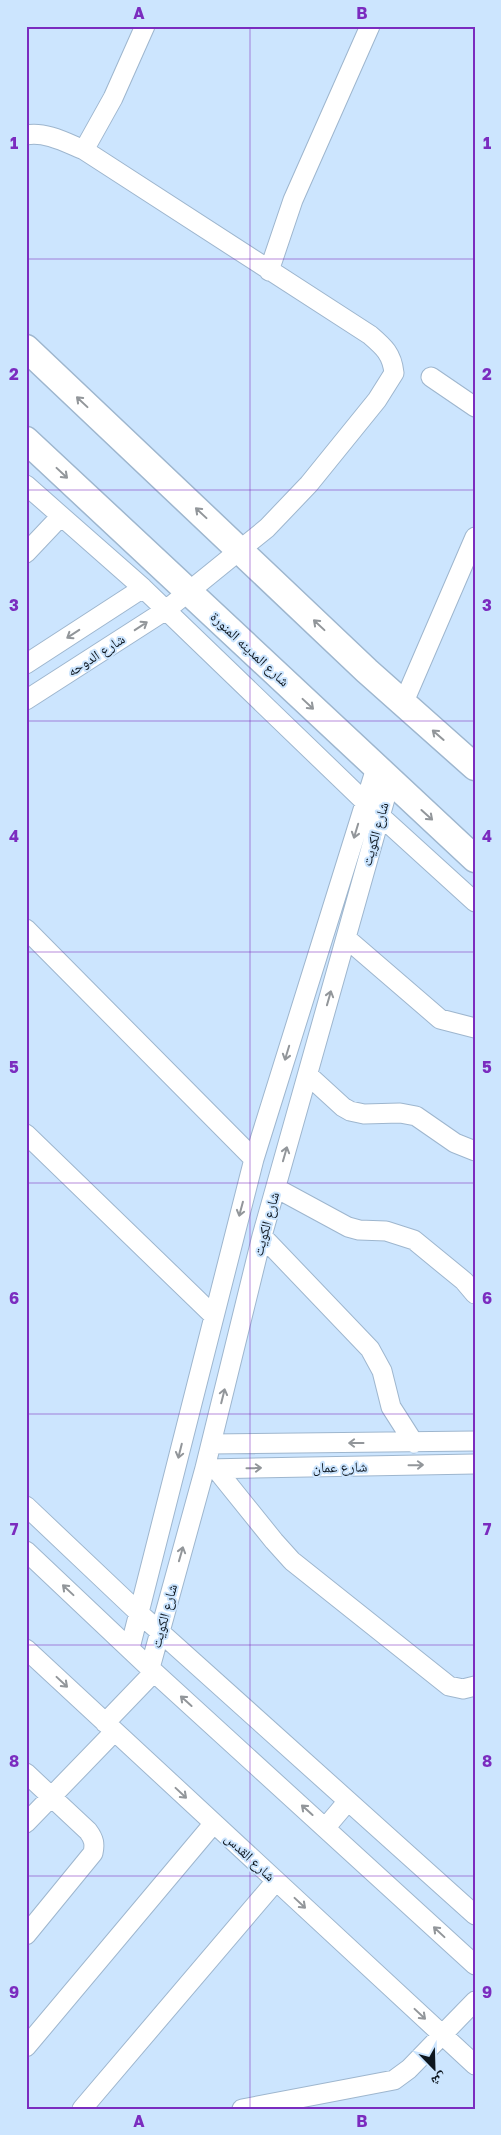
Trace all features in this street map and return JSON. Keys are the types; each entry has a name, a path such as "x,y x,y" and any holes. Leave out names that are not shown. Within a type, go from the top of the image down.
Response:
{"main road":[{"path":"26,348 403,704 475,767"},
{"name":"شارع المدينه المنورة","path":"26,440 475,858"}],"street":[{"path":"84,150 113,98 145,26"},
{"path":"26,135 34,133 55,138 84,150 269,271 293,200 370,26"},
{"name":"شارع الدوحه","path":"26,700 166,610 282,514 377,400 394,373 393,361 388,350 370,335 269,271"},
{"path":"432,377 475,407"},
{"path":"26,485 143,588 365,802 475,902"},
{"path":"26,553 61,516"},
{"path":"403,704 475,536"},
{"path":"27,664 143,588"},
{"name":"شارع الكويت","path":"130,1648 254,1159 365,802 383,774"},
{"name":"شارع الكويت","path":"152,1670 159,1632 210,1469 211,1444 260,1244 380,816 383,774"},
{"path":"26,929 254,1159"},
{"path":"346,938 440,1019 475,1028"},
{"path":"308,1075 343,1107 350,1111 364,1114 400,1113 416,1116 458,1145 475,1151"},
{"path":"26,1134 214,1316"},
{"path":"276,1188 348,1228 386,1231 414,1240 464,1281 475,1294"},
{"path":"231,1246 260,1244 370,1350 382,1371 391,1407 414,1443"},
{"name":"شارع عمان","path":"211,1444 475,1441"},
{"name":"شارع عمان","path":"210,1469 475,1464"},
{"path":"210,1469 292,1561 449,1686 463,1689 475,1686"},
{"path":"26,1506 159,1632 475,1915"},
{"path":"26,1551 152,1670 475,1965"},
{"name":"شارع القدس","path":"26,1649 475,2064"},
{"path":"26,1823 52,1796 110,1727 152,1670"},
{"path":"26,1772 88,1831 93,1837 95,1845 93,1853 26,1936"},
{"path":"326,1827 348,1802"},
{"path":"26,2047 214,1824"},
{"path":"82,2109 276,1881"},
{"path":"242,2109 394,2080 409,2069 475,2001"}]}
